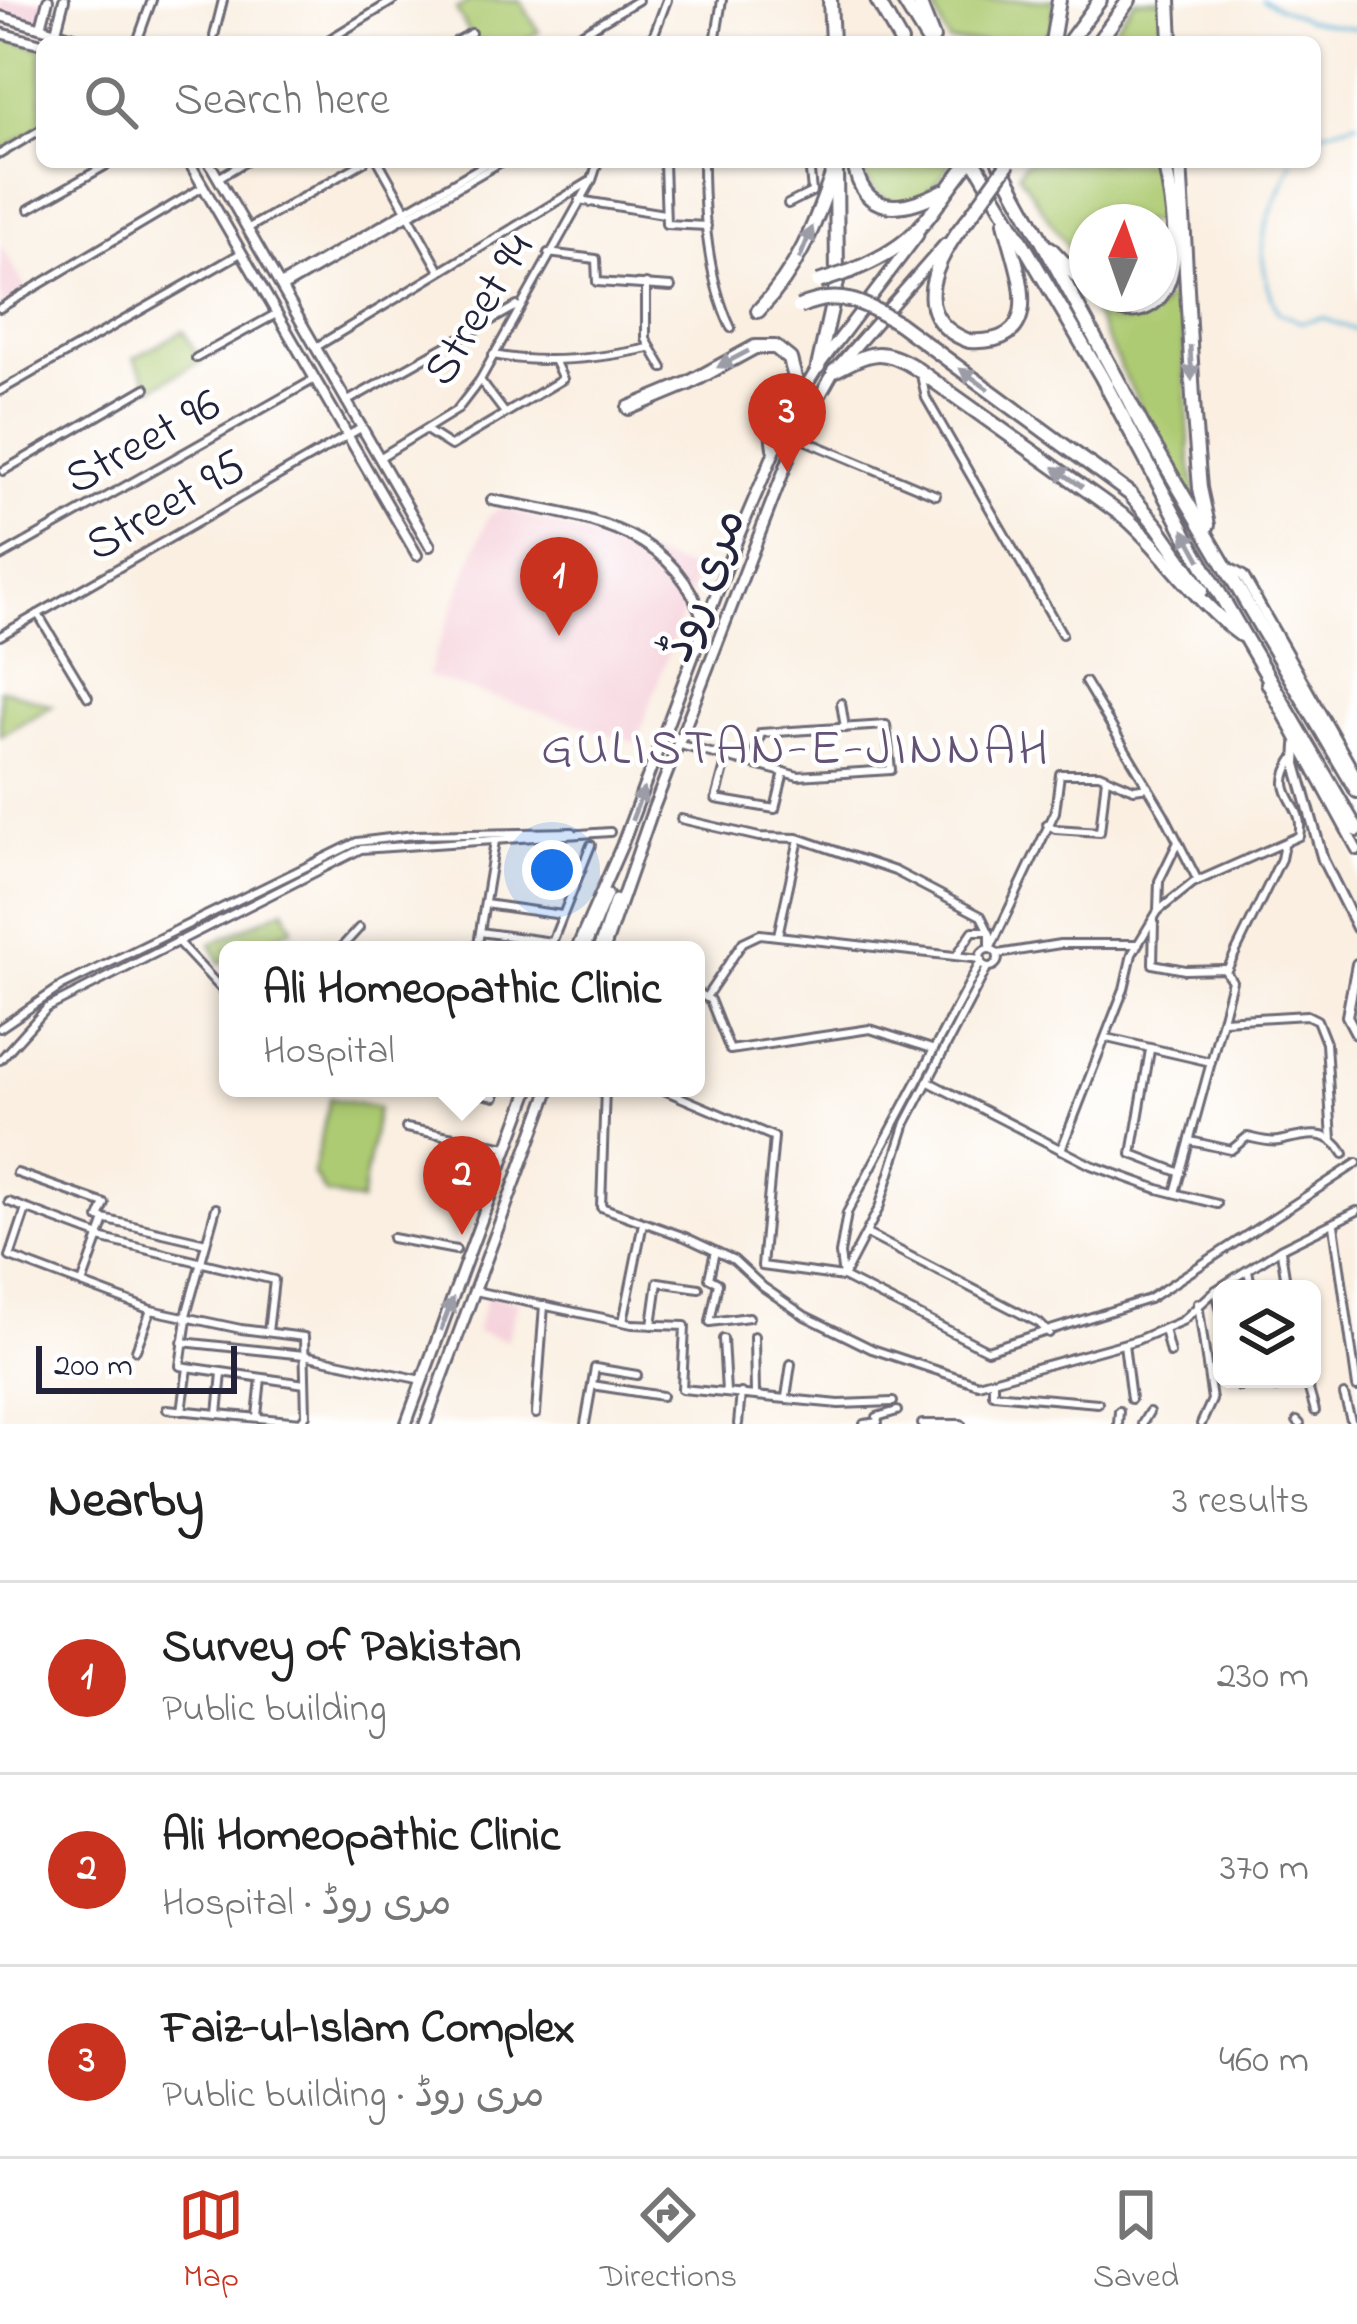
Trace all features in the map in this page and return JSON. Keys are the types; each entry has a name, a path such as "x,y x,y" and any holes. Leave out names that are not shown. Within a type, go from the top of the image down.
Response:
{"highway":[{"path":"830,0 832,36"},
{"path":"877,0 898,36"},
{"path":"903,0 927,36"},
{"path":"918,0 929,36"},
{"path":"1053,36 1059,0"},
{"path":"1073,36 1100,0"},
{"path":"1102,36 1129,0"},
{"path":"1169,0 1171,36"},
{"path":"758,310 800,260 834,168"},
{"path":"818,367 837,281 836,168"},
{"path":"856,168 864,191 894,207 918,204 951,184"},
{"path":"818,282 887,256 925,226 966,168"},
{"path":"976,168 1101,376 1357,830"},
{"path":"1002,168 1145,430 1357,791"},
{"name":"مری روڈ","path":"959,230 1005,168"},
{"path":"1165,168 1168,204"},
{"path":"1180,168 1200,488 1212,540"},
{"path":"959,230 939,261 931,300 940,322 952,333 969,341 991,340 1015,324 1024,296 1002,209"},
{"path":"1041,239 1069,268"},
{"path":"799,307 822,298 847,298 872,307 1130,494 1208,598 1246,638"},
{"path":"629,408 689,383 755,347 775,347 790,359 795,378 772,433 774,448"},
{"path":"835,371 882,352 920,372 1126,518 1151,540 1210,610 1246,638"}],"main road":[{"name":"مری روڈ","path":"584,941 774,448 818,367 925,226"},
{"name":"مری روڈ","path":"604,941 797,436 835,371 888,305 959,230"},
{"path":"406,1424 529,1097"},
{"path":"425,1424 545,1097"}],"street":[{"path":"41,27 48,0"},
{"path":"56,31 64,0"},
{"path":"139,36 152,0"},
{"path":"214,36 224,0"},
{"path":"335,36 394,0"},
{"path":"578,36 638,0"},
{"path":"653,36 667,0"},
{"path":"716,36 722,0"},
{"path":"0,16 72,36"},
{"path":"0,33 36,42"},
{"path":"465,36 470,33"},
{"path":"0,154 36,133"},
{"path":"29,208 101,168"},
{"path":"192,168 417,555"},
{"path":"212,168 430,546"},
{"path":"218,178 234,168"},
{"path":"248,229 354,168"},
{"path":"382,168 440,272"},
{"path":"406,214 479,168"},
{"path":"281,286 491,168"},
{"name":"Street 94","path":"379,458 457,410 480,380 596,168"},
{"path":"664,168 668,226 707,226"},
{"path":"704,168 707,226 724,314 731,328"},
{"path":"788,203 812,192 810,168"},
{"path":"316,347 592,181"},
{"path":"0,308 203,187"},
{"path":"578,200 664,214"},
{"path":"0,391 241,253"},
{"path":"548,253 596,259 597,282 671,286"},
{"path":"253,274 268,265"},
{"path":"646,284 649,348 663,368"},
{"path":"346,401 520,304"},
{"path":"196,358 276,314"},
{"path":"493,355 554,360 649,348"},
{"path":"426,430 451,446 563,379 554,360"},
{"path":"920,372 926,398 1062,634"},
{"name":"Street 96","path":"0,557 315,379"},
{"path":"480,380 505,413"},
{"path":"3,471 146,388"},
{"name":"Street 95","path":"0,636 361,428"},
{"path":"797,436 936,495"},
{"path":"492,500 644,539 672,561 688,582 705,625"},
{"path":"1229,568 1243,576 1357,777"},
{"path":"38,614 88,697"},
{"path":"1246,638 1297,748 1357,850"},
{"path":"1085,682 1198,880"},
{"path":"842,703 845,728"},
{"path":"678,744 727,758 798,776 891,770 886,725 761,733 752,764"},
{"path":"1061,1150 1136,944 1156,914 1198,880 1284,844 1302,831 1297,809 1283,786 1297,748"},
{"path":"1297,748 1323,860 1357,928"},
{"path":"1343,753 1357,755"},
{"path":"727,758 716,799 775,809 784,772"},
{"path":"994,951 1055,812 1060,775 1099,774 1134,789 1148,787"},
{"path":"1047,824 1055,829 1100,832 1106,777"},
{"path":"681,819 759,837 800,839 895,872 981,916 994,951 996,962 983,963 760,934 743,942 706,997 730,1050 870,1028 932,1048"},
{"path":"0,1060 47,1008 368,839 522,831 582,833"},
{"path":"11,1048 0,1029 41,1000 361,849 610,832"},
{"path":"778,934 800,839"},
{"path":"478,941 495,841"},
{"path":"1178,842 1160,881 1153,964 1227,970"},
{"path":"1227,970 1281,860 1284,844"},
{"path":"553,941 591,845"},
{"path":"485,904 562,915"},
{"path":"347,941 359,928"},
{"path":"956,956 973,931 988,931"},
{"path":"480,932 526,941"},
{"path":"174,938 219,986"},
{"path":"843,1277 879,1208 900,1139 983,963 984,950 1136,944"},
{"path":"843,1277 840,1254 847,1213 932,1048 983,963"},
{"path":"1357,964 1347,1016 1357,1035"},
{"path":"1175,1193 1223,1020 1232,981 1227,970"},
{"path":"41,1000 47,1008"},
{"path":"1223,1020 1307,1016 1317,1020 1326,1043 1332,1140"},
{"path":"1105,1037 1211,1062"},
{"path":"1150,1049 1132,1154 1181,1173"},
{"path":"927,1081 1123,1177 1217,1204"},
{"path":"605,1097 601,1208 734,1260 805,1316 872,1349 978,1384 1164,1329 1182,1321 1213,1291"},
{"path":"681,1097 771,1133 762,1266 843,1277 987,1350 1148,1299 1357,1163"},
{"path":"406,1129 510,1148"},
{"path":"1190,1141 1231,1150 1247,1137 1274,1142 1301,1133 1332,1140 1344,1154"},
{"path":"17,1173 105,1204 100,1219 206,1243"},
{"path":"9,1202 99,1237 274,1280 268,1332"},
{"path":"216,1208 178,1364 304,1384"},
{"path":"26,1209 10,1257 151,1310 304,1337 306,1415 301,1423 167,1409"},
{"path":"1232,1280 1280,1249 1357,1211"},
{"path":"82,1284 105,1220"},
{"path":"623,1322 643,1223"},
{"path":"1334,1224 1357,1388"},
{"path":"867,1234 1039,1323 1049,1333"},
{"path":"392,1238 456,1250"},
{"path":"1280,1249 1286,1280"},
{"path":"715,1251 709,1278 718,1283 710,1322 749,1317"},
{"path":"1248,1271 1250,1280"},
{"path":"652,1325 658,1282 699,1288"},
{"path":"475,1291 623,1322 685,1326 682,1389 839,1403 892,1402"},
{"path":"1198,1303 1212,1400 1201,1424"},
{"path":"536,1414 544,1305"},
{"path":"136,1350 151,1310"},
{"path":"1164,1329 1170,1353"},
{"path":"754,1336 755,1394"},
{"path":"723,1339 725,1392"},
{"path":"182,1342 304,1355 422,1379"},
{"path":"1124,1344 1131,1399"},
{"path":"786,1397 790,1364"},
{"path":"182,1411 188,1368"},
{"path":"586,1424 597,1368 637,1375"},
{"path":"218,1414 222,1373"},
{"path":"257,1418 261,1378"},
{"path":"993,1380 993,1394 1098,1403"},
{"path":"592,1385 662,1396"},
{"path":"1309,1388 1315,1411"},
{"path":"738,1424 740,1393"},
{"path":"1345,1395 1352,1424"},
{"path":"864,1424 897,1411"},
{"path":"1118,1424 1119,1412"},
{"path":"1142,1424 1149,1412"},
{"path":"922,1424 961,1424"}],"shaded area":[{"path":"0,0 48,0 41,27 0,16"},
{"path":"0,244 28,291 0,307"},
{"path":"501,507 698,571 636,743 427,676 487,518"},
{"path":"487,1294 518,1302 507,1340 476,1332"}],"green space":[{"path":"471,0 520,0 539,32 471,36 456,9"},
{"path":"930,0 1054,0 1053,26 1047,36 946,36"},
{"path":"1135,0 1164,0 1166,36 1108,36"},
{"path":"0,37 36,46 36,130 0,151"},
{"path":"861,168 947,168 928,191 903,202 878,194"},
{"path":"1022,168 1155,168 1158,204 1069,204 1069,248 1018,173"},
{"path":"1180,274 1190,459 1198,510 1093,312 1140,317 1177,312"},
{"path":"183,331 201,361 152,388 134,358"},
{"path":"0,690 7,690 52,706 0,736"},
{"path":"284,909 293,928 266,941 219,941 219,961 211,944"},
{"path":"330,1098 378,1108 361,1202 326,1194 313,1173"}],"waterway":[{"path":"1262,0 1307,20 1357,29"},
{"path":"1321,132 1357,122"},
{"path":"1289,168 1264,236 1264,269 1278,312 1300,322 1323,318 1357,331"}],"place":[{"name":"Faiz-ul-Islam Complex","path":"787,472"},
{"name":"Survey of Pakistan","path":"559,636"},
{"name":"Ali Homeopathic Clinic","path":"462,1235"}],"district":[{"name":"GULISTAN-E-JINNAH","path":"796,745"}]}
